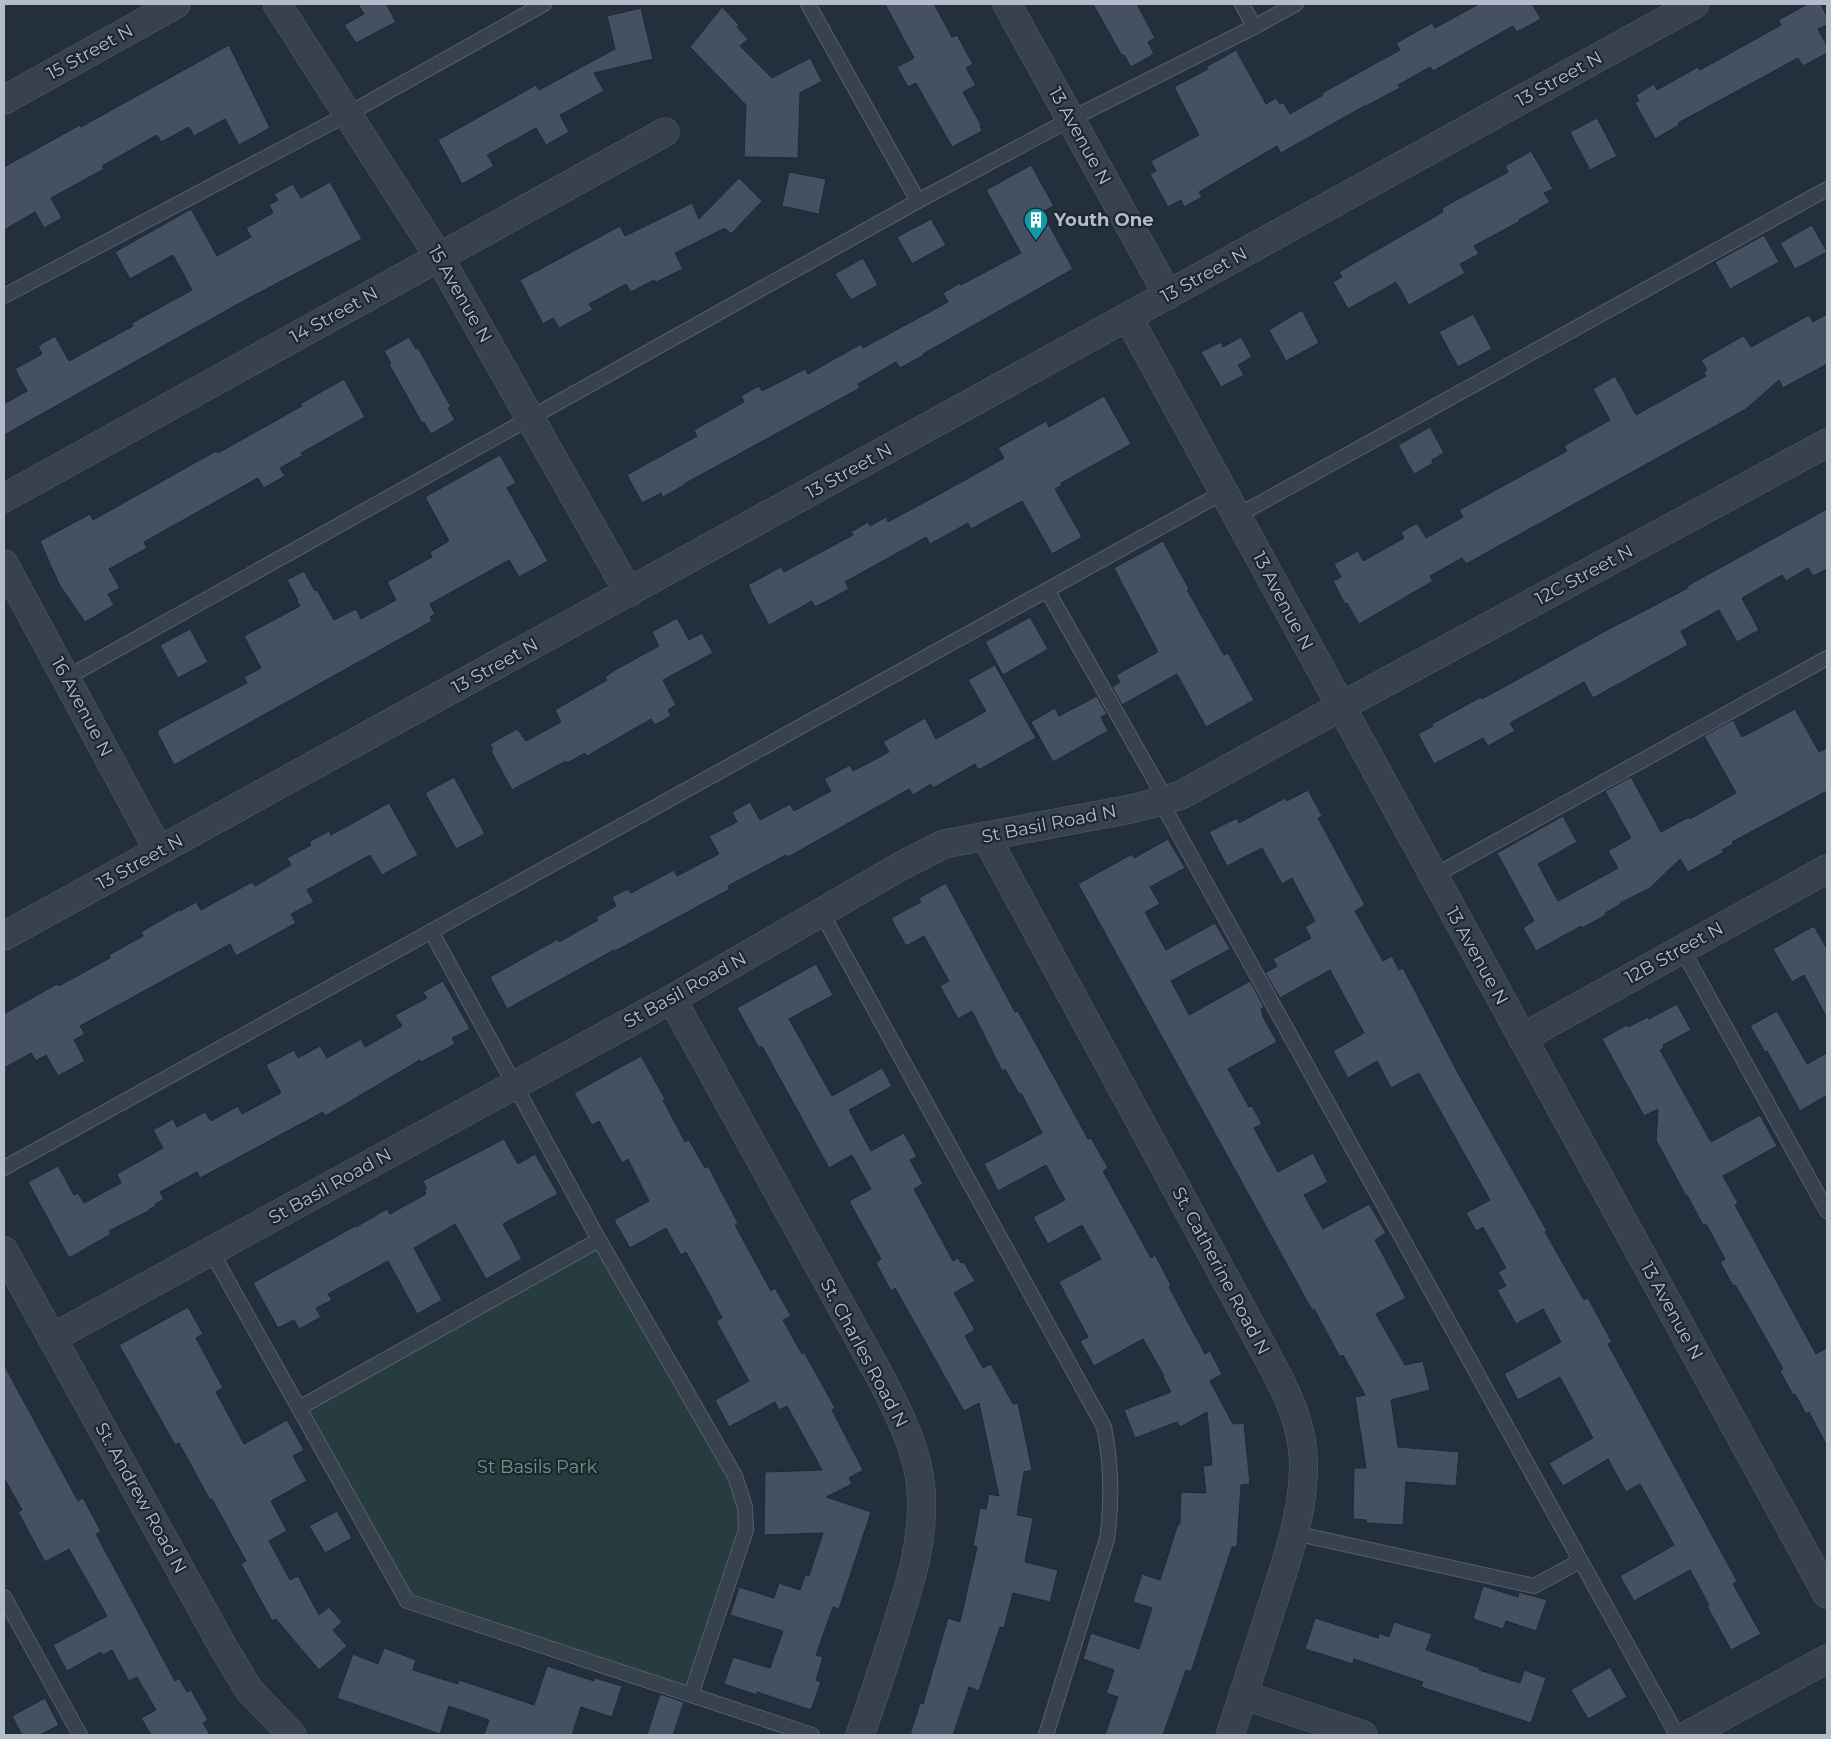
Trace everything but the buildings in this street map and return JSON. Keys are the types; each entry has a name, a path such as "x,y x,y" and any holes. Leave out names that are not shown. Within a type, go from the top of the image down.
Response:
{"street":[{"name":"15 Street N","path":"4,100 176,4"},
{"name":"15 Avenue N","path":"277,4 439,257 628,593"},
{"name":"13 Avenue N","path":"1007,4 1168,295"},
{"name":"13 Street N","path":"4,936 1694,4"},
{"name":"14 Street N","path":"4,498 665,132"},
{"name":"13 Avenue N","path":"1128,317 1827,1594"},
{"name":"12C Street N","path":"1340,706 1827,443"},
{"name":"16 Avenue N","path":"4,564 159,851"},
{"name":"St Basil Road N","path":"52,1338 672,999 901,866 944,844 1164,801 1197,787 1340,706"},
{"name":"St. Catherine Road N","path":"986,837 1247,1319 1282,1387 1301,1435 1302,1498 1294,1533 1230,1735"},
{"name":"12B Street N","path":"1522,1038 1827,869"},
{"name":"St. Charles Road N","path":"672,999 883,1382 902,1419 912,1452 921,1488 922,1526 916,1563 860,1735"},
{"name":"St. Andrew Road N","path":"4,1251 222,1645 249,1690 292,1735"},
{"path":"1688,1735 1827,1659"},
{"path":"1243,1696 1362,1735"}],"lane":[{"path":"4,296 348,114 544,4"},
{"path":"808,4 918,201"},
{"path":"1242,4 1254,27"},
{"path":"66,678 918,201 1071,119 1296,4"},
{"path":"1237,516 1827,189"},
{"path":"4,1168 1224,492"},
{"path":"1047,590 1677,1735"},
{"path":"1434,876 1827,658"},
{"path":"821,912 1104,1427 1109,1480 1109,1525 1107,1539 1046,1735"},
{"path":"431,931 599,1240 735,1476 746,1507 746,1530 691,1694"},
{"path":"1682,949 1827,1212"},
{"path":"299,1408 599,1240"},
{"path":"211,1250 407,1601 812,1735"},
{"path":"1294,1533 1534,1586 1580,1561"},
{"path":"4,1597 80,1735"}],"green space":[{"name":"St Basils Park","path":"599,1240 735,1476 747,1521 691,1695 407,1601 299,1408"}],"place":[{"name":"Youth One","path":"1036,241"}]}
